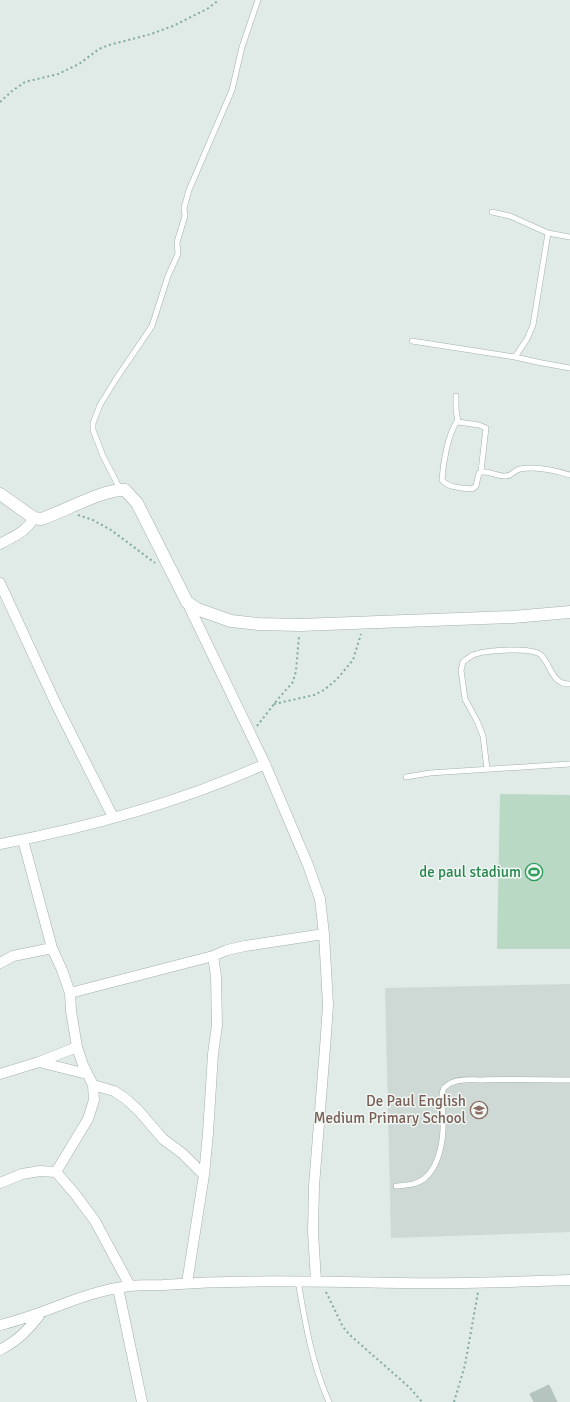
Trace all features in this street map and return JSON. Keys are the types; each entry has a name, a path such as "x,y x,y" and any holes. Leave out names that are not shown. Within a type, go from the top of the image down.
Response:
{"street":[{"path":"0,494 34,518 41,519 90,499 120,489 125,490 137,503 251,734 308,865 320,899 324,934 328,1005 326,1048 314,1186 313,1240 319,1281"},
{"path":"0,544 23,531 28,527 34,518"},
{"path":"0,583 56,704 113,817"},
{"path":"187,602 197,609 231,621 258,624 300,625 513,617 570,612"},
{"path":"0,844 23,840 113,817 216,785 265,764"},
{"path":"23,840 52,948 70,993 71,1011 77,1047 83,1065 93,1085 94,1100 88,1119 56,1172"},
{"path":"70,993 213,956 226,950 324,934"},
{"path":"0,963 13,956 36,953 52,948"},
{"path":"188,1283 204,1175 213,1054 217,1025 216,976 213,956"},
{"path":"0,1074 39,1062 77,1047"},
{"path":"39,1062 87,1074"},
{"path":"93,1085 114,1091 126,1099 139,1111 163,1139 184,1154 204,1175"},
{"path":"0,1183 22,1174 40,1171 56,1172 95,1221 130,1286"},
{"path":"0,1325 94,1294 130,1286 188,1283 298,1281 402,1284 570,1280"},
{"path":"118,1288 142,1402"},
{"path":"0,1350 10,1345 27,1332 42,1312"}],"lane":[{"path":"120,489 103,456 93,430 93,422 100,405 152,326 168,276 178,254 177,242 185,216 185,203 188,190 232,90 242,47 258,0"},
{"path":"492,212 510,216 548,233 570,237"},
{"path":"515,357 527,339 533,325 548,233"},
{"path":"412,341 515,357 570,368"},
{"path":"456,396 458,421 452,430 444,463 442,480 444,483 453,486 472,489 476,486 479,473 481,471 486,428 479,425 460,423 458,421"},
{"path":"481,471 506,476 518,469 539,468 570,474"},
{"path":"487,769 483,736 477,720 465,699 461,670 463,662 474,654 486,651 531,650 540,654 559,681 564,684 570,684"},
{"path":"406,778 430,773 570,764"},
{"path":"396,1186 414,1184 425,1179 433,1168 439,1155 442,1139 442,1099 444,1088 452,1082 477,1080 570,1080"},
{"path":"298,1281 308,1335 321,1383 329,1402"}],"path":[{"path":"0,102 25,82 58,74 79,64 93,53 109,45 151,34 174,26 207,9 219,0"},
{"path":"66,509 93,520 111,530 156,564"},
{"path":"274,704 314,695 324,690 331,684 353,660 360,635 368,622"},
{"path":"251,734 293,682 296,671 300,625"},
{"path":"319,1281 343,1327 351,1336 410,1387 422,1402"},
{"path":"454,1402 466,1365 480,1283"}],"shaded area":[{"name":"De Paul English Medium Primary School","path":"570,984 570,1232 391,1238 385,988"}],"green space":[{"name":"de paul stadium","path":"500,794 570,795 570,949 497,949"}],"building":[{"path":"549,1385 557,1402 534,1402 530,1394"}],"place":[{"name":"de paul stadium","path":"534,872"},
{"name":"De Paul English Medium Primary School","path":"479,1110"}]}
